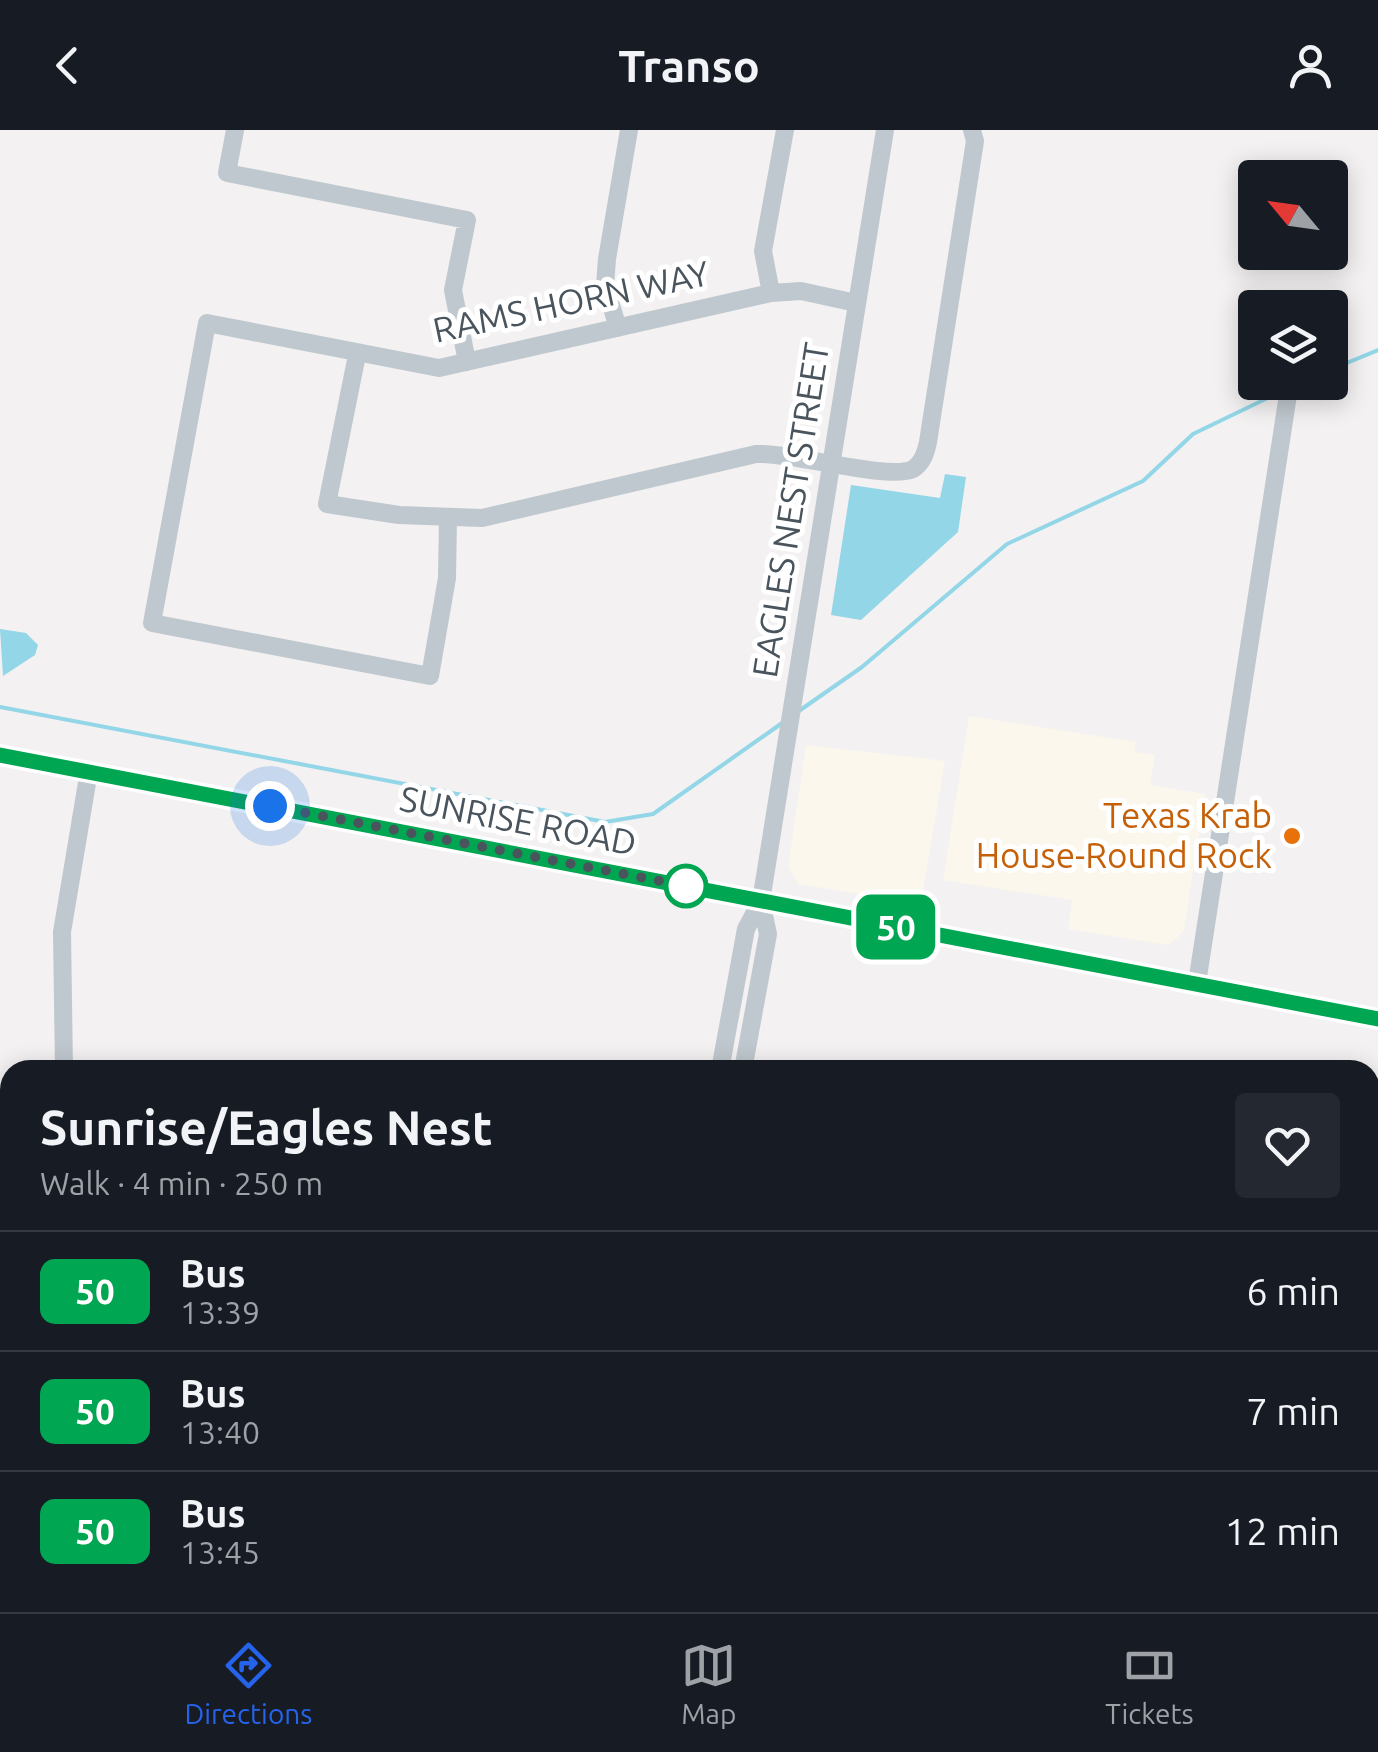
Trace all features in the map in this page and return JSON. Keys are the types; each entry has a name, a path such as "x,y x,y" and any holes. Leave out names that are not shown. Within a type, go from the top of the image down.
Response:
{"main road":[{"name":"SUNRISE ROAD","path":"0,755 1378,1019"}],"street":[{"path":"235,130 227,173 468,220 454,290 466,362"},
{"path":"618,328 606,272 629,130"},
{"path":"771,293 764,251 785,130"},
{"name":"EAGLES NEST STREET","path":"722,1060 746,929 761,901 885,130"},
{"path":"357,355 327,504 448,518 482,518 734,457 778,452 904,472 919,464 926,451 975,141 972,130"},
{"name":"RAMS HORN WAY","path":"448,518 447,578 430,676 152,623 207,323 438,368 771,293 801,291 856,303"},
{"path":"1197,983 1287,400"},
{"path":"64,1060 62,932 89,771"},
{"name":"EAGLES NEST STREET","path":"745,1060 768,934 761,901"}],"shaded area":[{"path":"969,716 1136,742 1135,752 1155,755 1150,785 1205,794 1184,930 1177,938 1168,945 1068,929 1072,900 943,880"},
{"path":"806,745 945,761 921,904 798,884 788,867"}],"water":[{"path":"945,474 966,477 958,532 861,620 831,615 851,485 940,498"},
{"path":"0,629 26,633 38,645 35,655 3,676"}],"waterway":[{"path":"1348,362 1378,350"},
{"path":"796,713 862,667 1007,544 1143,481 1193,434 1263,400"},
{"path":"0,707 605,822 653,814 785,721"}],"bus line":[{"name":"50","path":"0,755 1378,1019"}],"place":[{"name":"Texas Krab House-Round Rock","path":"1292,836"}],"route":[{"path":"270,806 686,886"}]}
